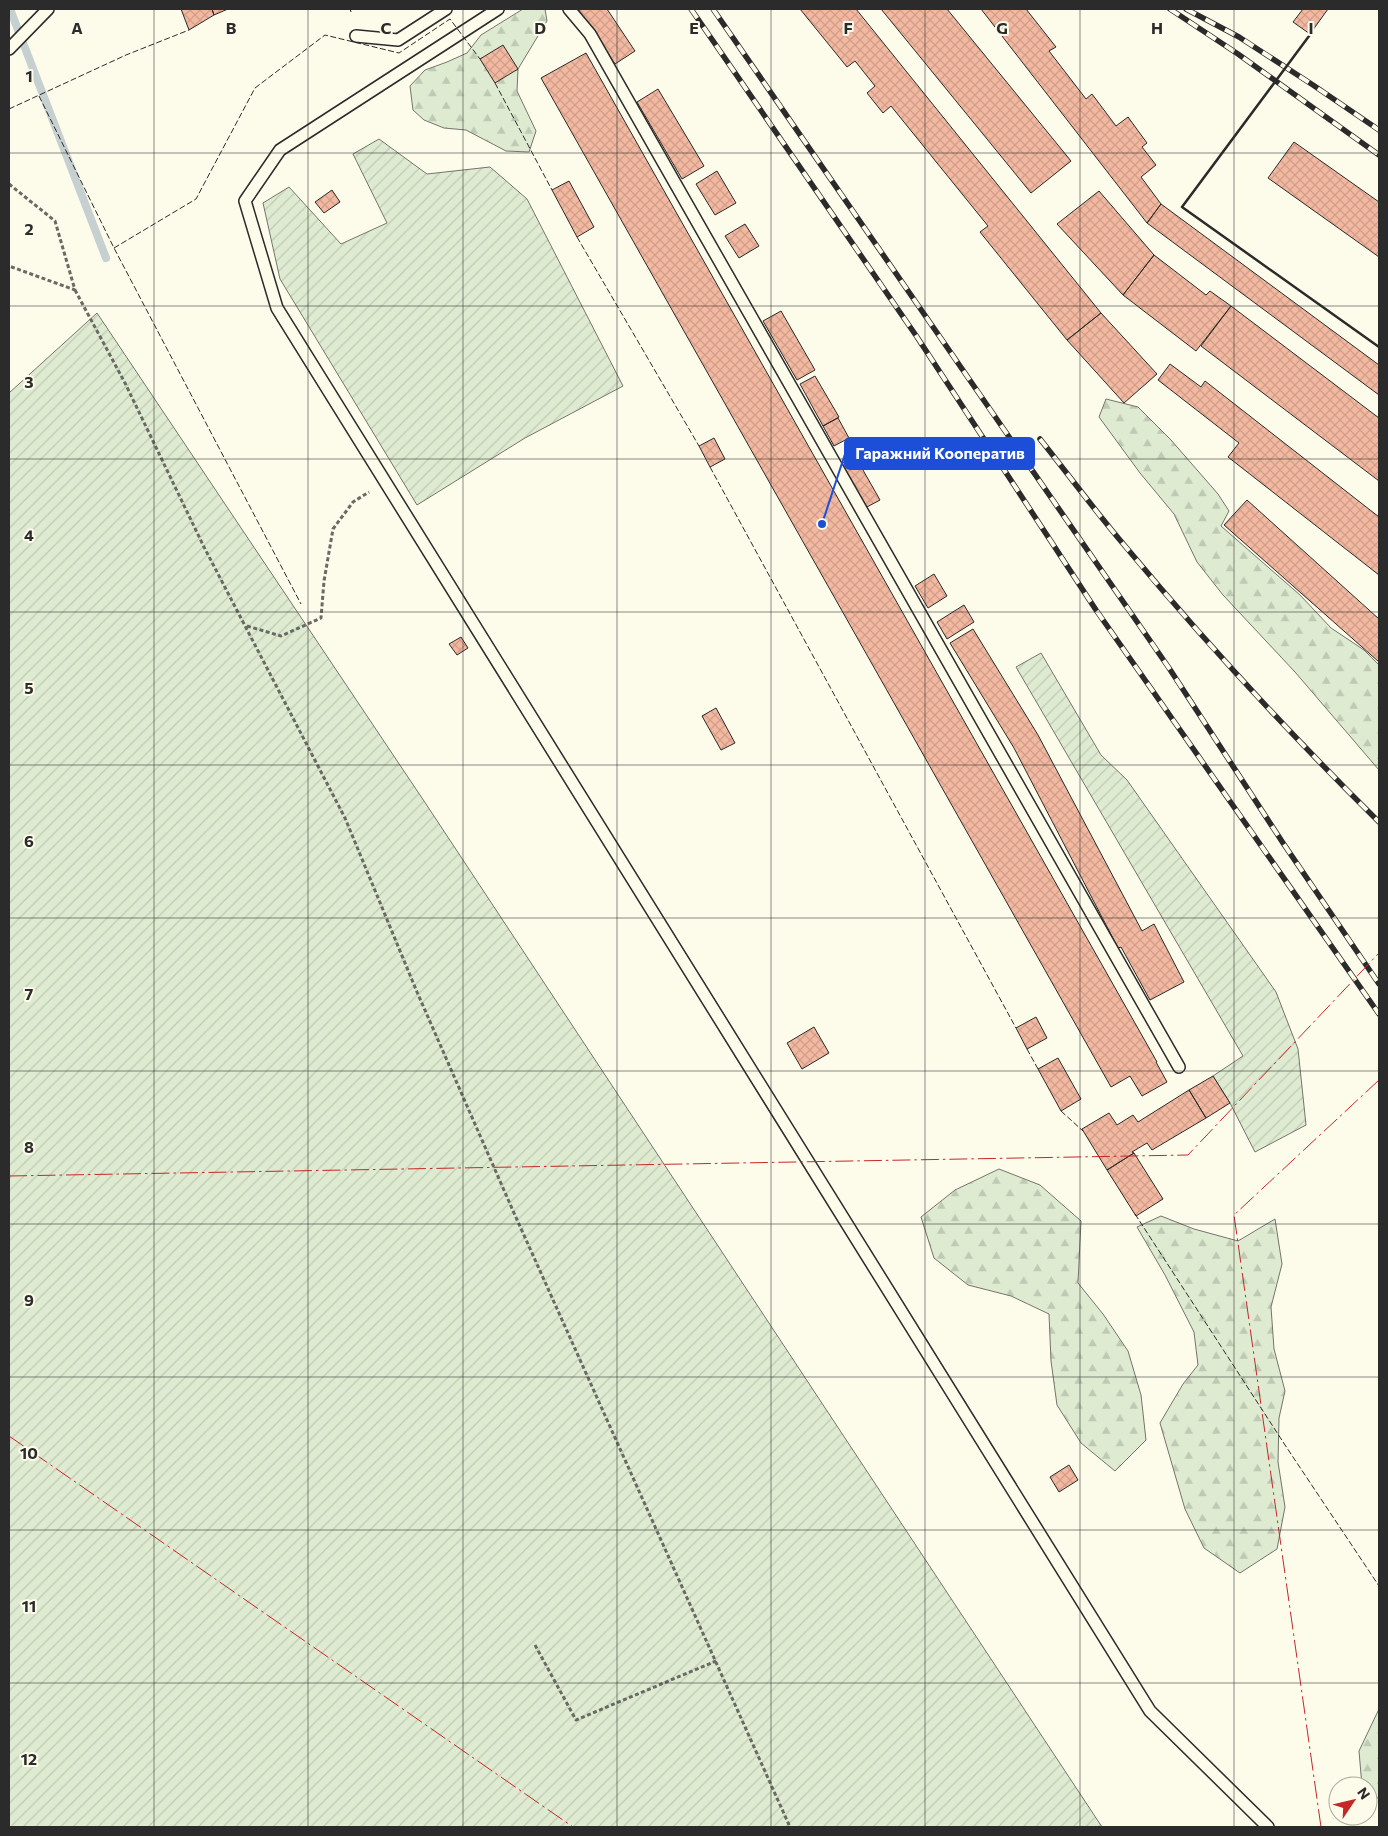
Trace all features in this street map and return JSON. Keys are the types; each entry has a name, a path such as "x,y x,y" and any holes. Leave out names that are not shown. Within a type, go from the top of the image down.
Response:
{"lane":[{"path":"9,49 48,9"},
{"path":"356,36 398,40 446,9"},
{"path":"498,9 280,150 245,201 277,308 1150,1711 1268,1827"},
{"path":"570,9 595,43 1179,1067"}],"path":[{"path":"9,184 55,221 75,290 124,383 204,547 345,818 417,992 510,1204 790,1827"},
{"path":"9,266 75,290"},
{"path":"246,626 281,636 320,618 333,529 353,502 386,483"},
{"path":"535,1645 576,1720 716,1661"}],"green space":[{"path":"523,9 545,9 547,21 518,69 517,91 536,131 529,152 506,151 466,130 444,128 424,120 413,110 410,86 425,70 467,53 481,35"},
{"path":"379,139 427,174 490,167 527,199 623,386 525,438 417,505 280,279 263,203 289,187 341,244 387,223 353,154"},
{"path":"97,313 424,801 1102,1827 9,1827 9,393"},
{"path":"1106,399 1138,407 1171,440 1218,494 1229,511 1221,526 1300,595 1331,628 1364,650 1379,665 1379,770 1295,672 1223,595 1197,562 1174,514 1140,473 1099,417"},
{"path":"1041,653 1101,755 1127,780 1276,992 1298,1049 1306,1125 1255,1152 1230,1103 1213,1076 1243,1056 1016,667"},
{"path":"999,1169 1040,1185 1081,1221 1078,1283 1103,1314 1128,1351 1141,1395 1146,1440 1115,1471 1081,1443 1057,1405 1051,1361 1049,1314 1011,1296 968,1285 934,1258 921,1217 955,1190"},
{"path":"1161,1216 1194,1229 1238,1241 1275,1219 1282,1264 1271,1307 1274,1349 1285,1391 1279,1418 1278,1462 1285,1507 1277,1549 1240,1573 1204,1548 1185,1509 1160,1423 1183,1384 1198,1365 1194,1332 1165,1275 1137,1227"},
{"path":"1379,1709 1379,1798 1378,1776 1361,1776 1359,1751"}],"building":[{"path":"181,9 212,9 214,15 189,30"},
{"path":"212,9 228,9 214,15"},
{"path":"578,9 607,9 635,51 615,64"},
{"path":"800,9 856,9 1101,313 1067,340 980,232 988,226 891,106 883,113 867,93 875,86 855,61 847,67"},
{"path":"881,9 947,9 1071,161 1031,193"},
{"path":"981,9 1026,9 1056,47 1049,51 1086,99 1092,94 1116,126 1128,117 1147,143 1142,147 1156,165 1141,177 1161,204 1147,223"},
{"path":"1303,9 1328,9 1310,34 1293,22"},
{"path":"503,45 518,69 495,83 480,59"},
{"path":"586,53 1157,1062 1167,1082 1142,1096 1130,1076 1111,1087 541,78"},
{"path":"658,89 704,166 682,179 637,102"},
{"path":"1294,142 1379,202 1379,257 1268,178"},
{"path":"717,171 736,203 715,215 696,184"},
{"path":"569,181 594,227 577,237 552,190"},
{"path":"332,190 340,202 324,213 315,202"},
{"path":"1099,191 1154,255 1123,295 1057,224"},
{"path":"1161,204 1379,365 1379,395 1147,223"},
{"path":"745,224 759,246 739,258 725,236"},
{"path":"1154,255 1206,295 1210,291 1231,306 1196,351 1123,295"},
{"path":"1231,306 1379,418 1379,481 1201,346"},
{"path":"781,311 815,370 797,380 763,321"},
{"path":"1101,313 1157,374 1124,403 1067,340"},
{"path":"1170,364 1201,387 1205,381 1379,517 1379,575 1228,457 1239,443 1158,380"},
{"path":"815,376 839,417 823,426 800,384"},
{"path":"838,418 849,438 834,446 823,426"},
{"path":"714,438 725,459 710,467 699,446"},
{"path":"855,456 880,500 865,508 840,464"},
{"path":"1247,500 1379,619 1379,662 1224,525"},
{"path":"934,574 947,596 928,608 915,586"},
{"path":"964,605 974,622 947,639 937,622"},
{"path":"973,629 1038,735 1142,931 1154,924 1184,982 1150,1000 1121,947 1118,948 1014,748 950,643"},
{"path":"461,637 468,648 457,655 449,644"},
{"path":"716,708 735,743 721,750 702,716"},
{"path":"1036,1017 1047,1038 1027,1049 1016,1028"},
{"path":"814,1027 829,1053 802,1069 787,1043"},
{"path":"1058,1058 1081,1099 1061,1111 1038,1069"},
{"path":"1213,1076 1230,1103 1206,1118 1189,1090"},
{"path":"1189,1090 1206,1118 1152,1150 1147,1143 1107,1170 1082,1129 1109,1113 1117,1125 1133,1115 1138,1122"},
{"path":"1134,1153 1163,1199 1136,1216 1107,1170"},
{"path":"1069,1465 1078,1480 1059,1492 1050,1477"}],"waterway":[{"path":"10,9 106,258"}],"railway":[{"path":"691,9 917,337 1096,610 1379,1014"},
{"path":"713,9 1169,668 1283,843 1379,984"},
{"path":"1170,9 1238,54 1379,155"},
{"path":"1186,9 1239,37 1379,130"},
{"path":"1040,439 1114,533 1186,617 1313,755 1379,822"}],"fence":[{"path":"114,248 196,199 255,88 325,35 399,53 450,19 480,59"},
{"path":"9,109 126,55 189,30"},
{"path":"495,83 552,190"},
{"path":"39,96 114,248 301,604"},
{"path":"577,237 699,446"},
{"path":"710,467 1016,1028"},
{"path":"1027,1049 1038,1069"},
{"path":"1061,1111 1083,1131"},
{"path":"1135,1214 1379,1586"}],"wall":[{"path":"1312,32 1182,207 1379,347"}],"power":[{"path":"9,1176 1188,1155 1379,953"},
{"path":"1321,1827 1234,1215 1379,1080"},
{"path":"9,1436 573,1827"}],"place":[{"name":"Гаражний Кооператив","path":"822,524"}]}
